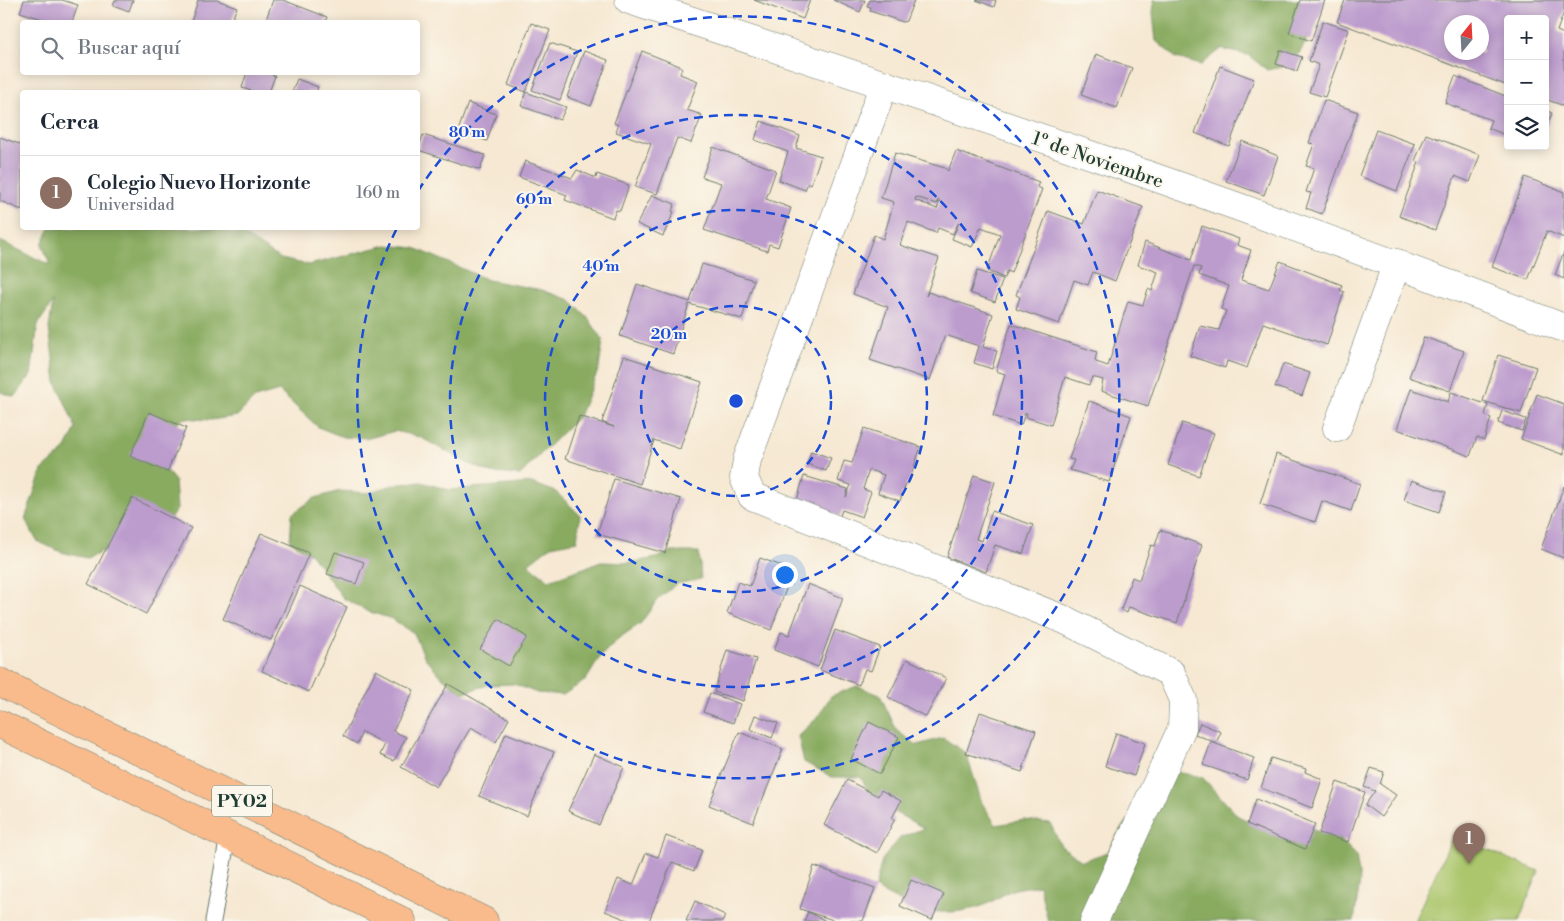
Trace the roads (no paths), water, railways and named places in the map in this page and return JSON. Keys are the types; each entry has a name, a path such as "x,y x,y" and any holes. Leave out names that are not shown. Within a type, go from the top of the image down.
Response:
{"highway":[{"name":"PY02","path":"0,682 484,921"},
{"name":"PY02","path":"1,727 395,919"}],"street":[{"name":"1º de Noviembre","path":"629,0 884,84 1397,262 1564,328"},
{"path":"884,84 751,451 744,478 752,496 1065,620 1171,673 1183,700 1182,728 1094,921"},
{"path":"1337,428 1397,262"}],"lane":[{"path":"213,921 228,836"}],"place":[{"name":"Colegio Nuevo Horizonte","path":"1469,864"}]}
